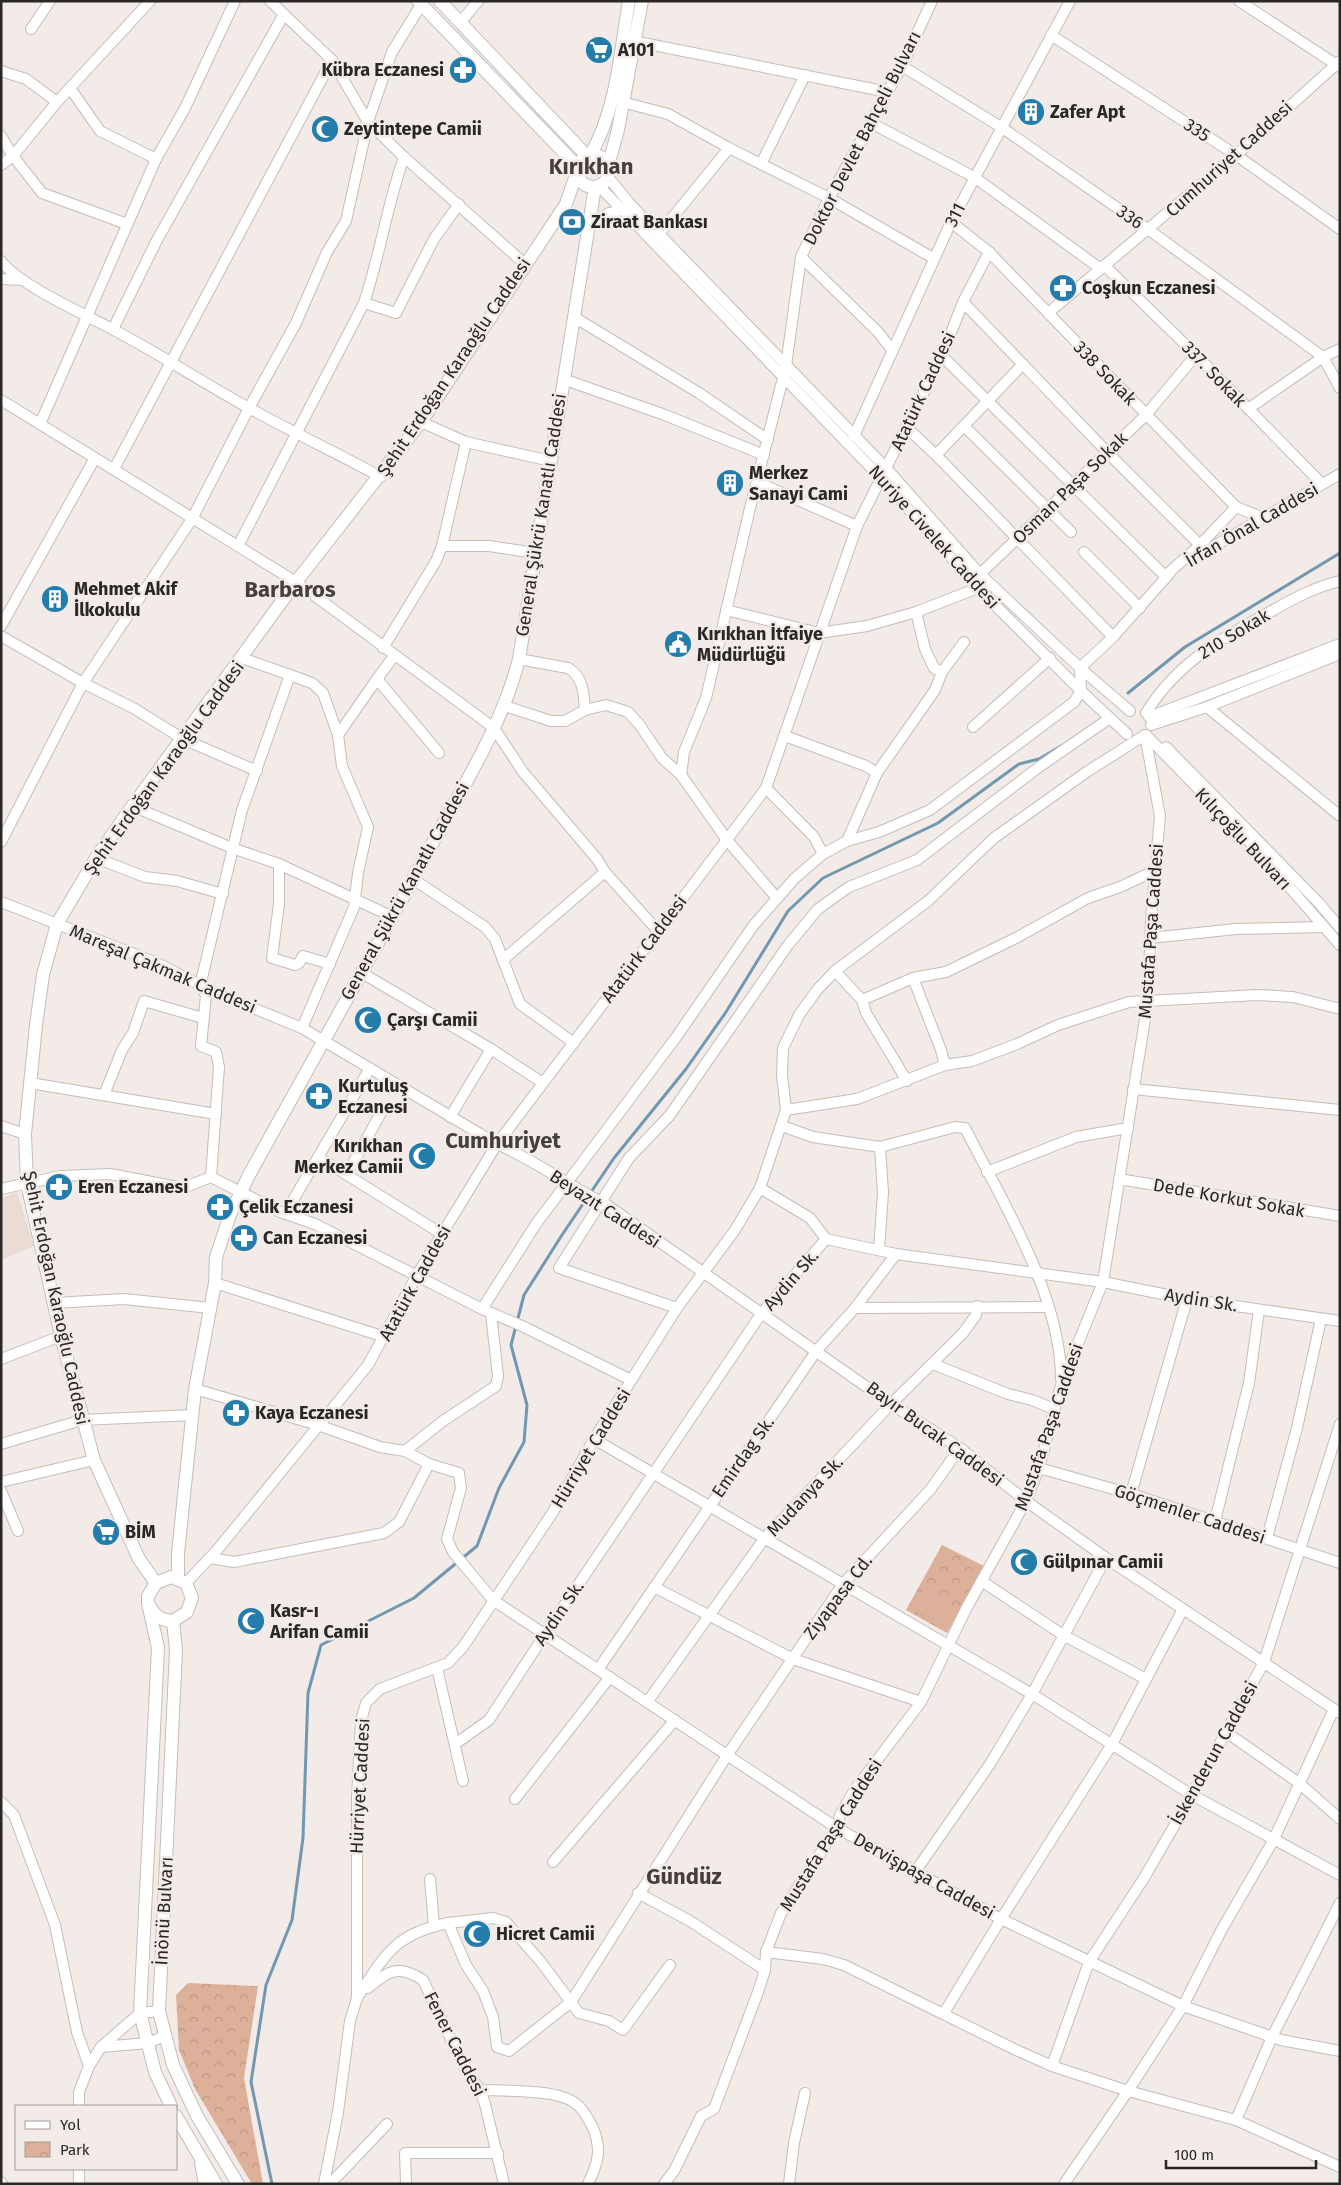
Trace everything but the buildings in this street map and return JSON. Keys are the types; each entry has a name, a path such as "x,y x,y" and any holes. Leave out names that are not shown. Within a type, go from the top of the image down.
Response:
{"main road":[{"name":"Nuriye Civelek Caddesi","path":"419,3 576,170 583,185 603,179 600,156 589,155 440,1"},
{"path":"576,170 589,155 603,132 612,104 629,1"},
{"name":"General Şükrü Kanatlı Caddesi","path":"182,1581 178,1552 192,1415 195,1389 215,1283 216,1257 240,1192 393,917 494,728 505,706 519,659 563,379 591,224 622,102 642,1"},
{"name":"Şehit Erdoğan Karaoğlu Caddesi","path":"156,1582 139,1559 94,1460 61,1336 27,1183 25,1134 30,1083 43,975 57,924 96,858 132,806 183,739 296,582 381,476 421,422 566,204 576,170"},
{"path":"162,1579 182,1581 192,1598 191,1605 182,1617 173,1621 158,1618 152,1612 148,1603 148,1596 156,1582 162,1579"},
{"name":"İnönü Bulvarı","path":"148,1603 158,1648 140,2013 155,2072 172,2105"},
{"name":"İnönü Bulvarı","path":"173,1621 176,1650 159,2011 173,2065 197,2116 238,2184"},
{"path":"178,2120 216,2184"}],"street":[{"path":"1,165 13,156 70,88 150,1"},
{"path":"40,424 156,159 185,108 235,1"},
{"path":"270,1 332,60 368,122 404,157 525,264"},
{"path":"460,23 478,1"},
{"name":"Doktor Devlet Bahçeli Bulvarı","path":"681,775 684,752 706,698 785,371 801,257 829,198 902,66 932,1"},
{"name":"311","path":"854,436 933,258 974,177 1070,1"},
{"path":"1239,1 1338,64"},
{"path":"31,28 48,2"},
{"path":"1,842 83,683 192,519 249,408 296,323 327,252 346,221 368,122 392,52 419,3"},
{"path":"113,329 157,240 284,14"},
{"name":"335","path":"1051,35 1236,155 1340,229"},
{"path":"633,41 888,92"},
{"path":"114,469 332,60"},
{"name":"Cumhuriyet Caddesi","path":"1048,313 1149,230 1338,64"},
{"name":"336","path":"902,66 1001,127 1149,230 1323,357 1340,388"},
{"path":"1,71 26,79 58,102"},
{"path":"761,164 805,75"},
{"path":"70,88 100,131 156,159"},
{"path":"622,102 668,114 728,148 829,198 933,258"},
{"name":"337. Sokak","path":"871,123 974,177 1103,268 1196,355 1322,484"},
{"path":"1,136 13,156 42,193 127,224"},
{"path":"659,234 728,148"},
{"path":"238,546 364,303 376,268 392,190 404,157"},
{"name":"Nuriye Civelek Caddesi","path":"603,179 622,210 785,371 854,436 978,588 1127,734"},
{"name":"Nuriye Civelek Caddesi","path":"603,179 659,234 785,371 980,574 1080,668 1130,711"},
{"path":"364,303 396,313 434,239 458,204"},
{"path":"591,224 609,213 622,210"},
{"name":"338 Sokak","path":"951,222 989,252 1236,507 1261,517"},
{"name":"Atatürk Caddesi","path":"182,1581 210,1558 368,1365 385,1337 417,1275 497,1144 766,788 857,526 942,356 964,302 989,252"},
{"path":"801,257 878,332 892,350"},
{"path":"1,261 7,269 23,280 74,308 88,318 113,329 249,408 381,476"},
{"path":"1,279 23,280"},
{"path":"964,302 1200,546"},
{"path":"574,317 699,393 768,440"},
{"path":"1248,408 1323,357 1340,349"},
{"name":"Osman Paşa Sokak","path":"980,574 1146,416 1196,355"},
{"path":"942,356 1165,576"},
{"path":"936,455 965,427 1023,364"},
{"path":"563,379 665,415 764,454"},
{"path":"1,400 296,582 494,728 523,772 597,859 605,872 658,931"},
{"path":"421,422 466,442 551,461"},
{"path":"906,427 936,455 1113,637"},
{"path":"965,427 1071,532"},
{"path":"383,648 426,580 442,546 466,442"},
{"path":"1,626 95,458"},
{"name":"İrfan Önal Caddesi","path":"1165,576 1261,517 1340,474"},
{"path":"757,482 857,526"},
{"name":"İrfan Önal Caddesi","path":"1080,668 1140,608 1165,576 1200,546 1236,507"},
{"path":"442,546 489,546 535,553"},
{"path":"1084,552 1140,608"},
{"path":"726,610 819,633 868,626 916,612 978,588 980,574"},
{"name":"210 Sokak","path":"1148,724 1168,682 1194,658 1222,637 1319,586 1340,581"},
{"path":"916,612 925,649 934,668 942,672"},
{"path":"1,636 83,683 135,709 183,739 257,771"},
{"path":"846,841 876,773 935,690 942,672 964,642"},
{"path":"1340,644 1148,724 1088,771 994,838 928,901 835,971 817,990 799,1015 783,1048 782,1075 786,1110 857,1099 944,1065 972,1061 1017,1044 1058,1025 1129,1002 1257,995 1293,997 1340,1009"},
{"path":"1148,724 1137,709 1130,711 1123,723 1127,734 1136,738 1148,724 1207,706 1340,654"},
{"path":"338,734 394,656"},
{"path":"242,658 312,683 323,693 338,734 342,766 368,827 355,899 345,932 302,1028"},
{"path":"973,727 1050,658"},
{"path":"519,659 568,668 574,672 579,677 586,710"},
{"path":"405,1451 443,1421 496,1386 498,1376 487,1312 528,1235 677,1036 753,926 776,897 823,854 846,841 880,832 930,810 1074,702 1081,691 1080,668"},
{"path":"211,1178 220,1067 216,1052 201,1046 206,994 200,986 242,810 290,675"},
{"path":"377,679 439,753"},
{"path":"505,706 551,721 565,721 586,710 606,705 628,712 639,724 662,758 681,775 727,840 776,897"},
{"path":"1207,706 1340,816"},
{"path":"677,1308 559,1268 598,1201 629,1158 670,1115 788,945 818,909 848,887 917,860 1039,768 1110,718"},
{"name":"Mustafa Paşa Caddesi","path":"664,2184 674,2171 701,2116 714,2108 765,1970 766,1952 781,1913 837,1828 840,1815 854,1791 921,1702 949,1647 954,1631 983,1582 1026,1501 1039,1468 1061,1385 1103,1282 1148,1000 1154,871 1160,816 1148,724"},
{"name":"Kılıçoğlu Bulvarı","path":"1148,724 1322,927 1340,944"},
{"name":"Kılıçoğlu Bulvarı","path":"1148,724 1287,869 1340,928"},
{"path":"785,736 866,766 876,773"},
{"path":"766,788 814,837 823,854"},
{"path":"132,806 232,848 279,864 393,917"},
{"path":"96,858 145,877 177,882 223,894"},
{"path":"279,864 279,904 272,958 295,965 299,964 302,956 330,964"},
{"path":"862,1000 913,978 946,972 1016,938 1088,898 1120,887 1154,871"},
{"path":"503,960 605,872"},
{"path":"413,878 485,927 495,939 520,1004 574,1043"},
{"name":"Mareşal Çakmak Caddesi","path":"1,902 157,963 200,986 302,1028 324,1040"},
{"path":"1150,938 1236,929 1322,927"},
{"path":"835,971 862,1000 866,1013 907,1081"},
{"path":"362,973 491,1049 543,1083"},
{"path":"913,978 944,1065"},
{"path":"104,1095 122,1050 133,1033 144,1001 203,1018"},
{"name":"Beyazıt Caddesi","path":"324,1040 450,1117 497,1144 523,1155 598,1201 703,1275"},
{"path":"450,1117 491,1049"},
{"path":"285,1214 370,1068"},
{"path":"30,1083 216,1114"},
{"path":"1133,1089 1340,1110"},
{"name":"Hürriyet Caddesi","path":"324,2184 338,2112 350,2021 357,1998 355,1877 361,1722 366,1703 380,1688 448,1663 463,1647 553,1512 594,1439 677,1308 735,1230 760,1188 786,1110"},
{"path":"347,1174 382,1111"},
{"path":"1,1126 25,1134"},
{"path":"782,1126 813,1137 880,1147 955,1127 964,1128 1024,1241 1047,1307 1061,1358 1061,1385"},
{"path":"987,1172 1076,1137 1128,1128"},
{"path":"879,1250 883,1193 880,1147"},
{"path":"318,1157 442,1234"},
{"path":"1,1189 60,1176 110,1174 183,1188 211,1178 285,1214 315,1224 487,1312 522,1326 631,1380"},
{"name":"Dede Korkut Sokak","path":"1119,1179 1340,1216"},
{"path":"760,1188 810,1218 826,1239"},
{"name":"Aydin Sk.","path":"455,1744 489,1720 652,1474 762,1314 826,1239 896,1254 1103,1282 1187,1299 1340,1321"},
{"name":"Emirdag Sk.","path":"599,1668 817,1350 855,1308 896,1254"},
{"name":"Bayır Bucak Caddesi","path":"703,1275 817,1350 891,1404 960,1448 1026,1501 1106,1558 1337,1711"},
{"path":"215,1283 385,1337"},
{"path":"54,1303 124,1299 210,1308"},
{"path":"1131,1494 1187,1299"},
{"name":"Mudanya Sk.","path":"648,1701 764,1540 891,1404 963,1333 976,1315 977,1306"},
{"path":"855,1308 1047,1307"},
{"path":"1215,1521 1249,1383 1259,1310"},
{"path":"1267,1538 1297,1428 1321,1319"},
{"path":"1,1359 61,1336"},
{"path":"933,1364 1008,1394 1032,1400 1054,1409"},
{"path":"195,1389 318,1425 380,1447 405,1451 429,1464 399,1522 384,1533 234,1562 210,1558"},
{"path":"1,1444 82,1420 192,1415"},
{"name":"İskenderun Caddesi","path":"1052,2066 1089,1962 1144,1878 1192,1795 1264,1662 1302,1548 1340,1424"},
{"path":"594,1439 764,1540 844,1584 1032,1694 1111,1746 1192,1795 1273,1841 1340,1875"},
{"name":"Ziyapasa Cd.","path":"571,2002 638,1893 728,1754 844,1584 930,1490 960,1448"},
{"path":"1,1482 94,1460"},
{"name":"Dervişpaşa Caddesi","path":"429,1464 459,1473 461,1488 447,1539 453,1552 469,1568 493,1600 728,1754 776,1789 837,1828 1001,1919 1183,2006 1272,2037 1340,2050"},
{"name":"Göçmenler Caddesi","path":"1039,1468 1131,1494 1302,1548 1340,1563"},
{"path":"1,1491 18,1531"},
{"path":"915,1872 990,1764 1032,1694 1106,1558"},
{"path":"983,1582 1063,1635 1146,1680"},
{"path":"654,1587 793,1659 921,1702"},
{"path":"944,2013 1001,1919 1111,1746 1183,1609"},
{"path":"437,1668 463,1781"},
{"path":"515,1798 610,1677"},
{"path":"1064,2184 1128,2091 1183,2006 1222,1929 1273,1841 1299,1783 1337,1711"},
{"path":"553,1862 675,1720"},
{"path":"1226,1732 1299,1783 1340,1819"},
{"path":"1,1802 14,1814 55,1925 78,2032 89,2066"},
{"path":"430,1879 434,1926"},
{"path":"638,1893 690,1921 765,1970"},
{"path":"1236,2120 1272,2037 1340,1903"},
{"path":"357,1998 386,1953 399,1941 417,1931 448,1922 493,1918 506,1922 541,1962 579,2013 609,2021 623,2030 670,1965"},
{"path":"448,1922 466,1965 483,1991 492,2017 497,2047 509,2051 571,2002"},
{"path":"766,1952 823,1959 844,1964 1052,2066 1128,2091 1236,2120 1340,2168"},
{"name":"Fener Caddesi","path":"357,1998 384,1974 399,1971 412,1973 423,1980 465,2069 480,2090 498,2153 504,2184"},
{"path":"79,2105 79,2092 89,2066 101,2047 140,2013 159,2011"},
{"path":"101,2047 148,2043 165,2036"},
{"path":"480,2090 552,2095 575,2103 589,2120 599,2143 596,2168 588,2184"},
{"path":"789,2184 794,2143 805,2093"},
{"path":"330,2184 387,2124"},
{"path":"406,2184 406,2153 498,2153"},
{"path":"198,2155 204,2184"},
{"path":"79,2170 79,2184"}],"shaded area":[{"path":"17,1192 34,1246 1,1260 1,1198"}],"green space":[{"path":"942,1545 984,1566 947,1633 906,1610"},
{"path":"921,1592 953,1607 944,1625 912,1610"},
{"path":"188,1983 258,1986 244,2078 263,2184 252,2184 195,2089 179,2050 176,1995"}],"waterway":[{"path":"1128,693 1185,647 1340,553"},
{"path":"272,2184 251,2082 266,1985 292,1920 303,1838 308,1693 321,1645 414,1598 477,1546 499,1488 524,1442 527,1405 511,1345 524,1295 614,1158 686,1069 726,1012 788,911 823,878 938,823 1019,764 1039,759 1061,746"}],"place":[{"name":"A101","path":"599,50"},
{"name":"Kübra Eczanesi","path":"463,70"},
{"name":"Zafer Apt","path":"1031,112"},
{"name":"Zeytintepe Camii","path":"325,129"},
{"name":"Ziraat Bankası","path":"572,222"},
{"name":"Coşkun Eczanesi","path":"1063,288"},
{"name":"Merkez Sanayi Cami","path":"730,483"},
{"name":"Mehmet Akif İlkokulu","path":"55,599"},
{"name":"Kırıkhan İtfaiye Müdürlüğü","path":"678,644"},
{"name":"Çarşı Camii","path":"368,1020"},
{"name":"Kurtuluş Eczanesi","path":"319,1096"},
{"name":"Kırıkhan Merkez Camii","path":"422,1156"},
{"name":"Eren Eczanesi","path":"59,1187"},
{"name":"Çelik Eczanesi","path":"220,1207"},
{"name":"Can Eczanesi","path":"244,1238"},
{"name":"Kaya Eczanesi","path":"236,1413"},
{"name":"BİM","path":"106,1532"},
{"name":"Gülpınar Camii","path":"1024,1562"},
{"name":"Kasr-ı Arifan Camii","path":"251,1621"},
{"name":"Hicret Camii","path":"477,1934"}],"district":[{"name":"Kırıkhan","path":"591,166"},
{"name":"Barbaros","path":"290,589"},
{"name":"Cumhuriyet","path":"503,1140"},
{"name":"Gündüz","path":"684,1876"}]}
